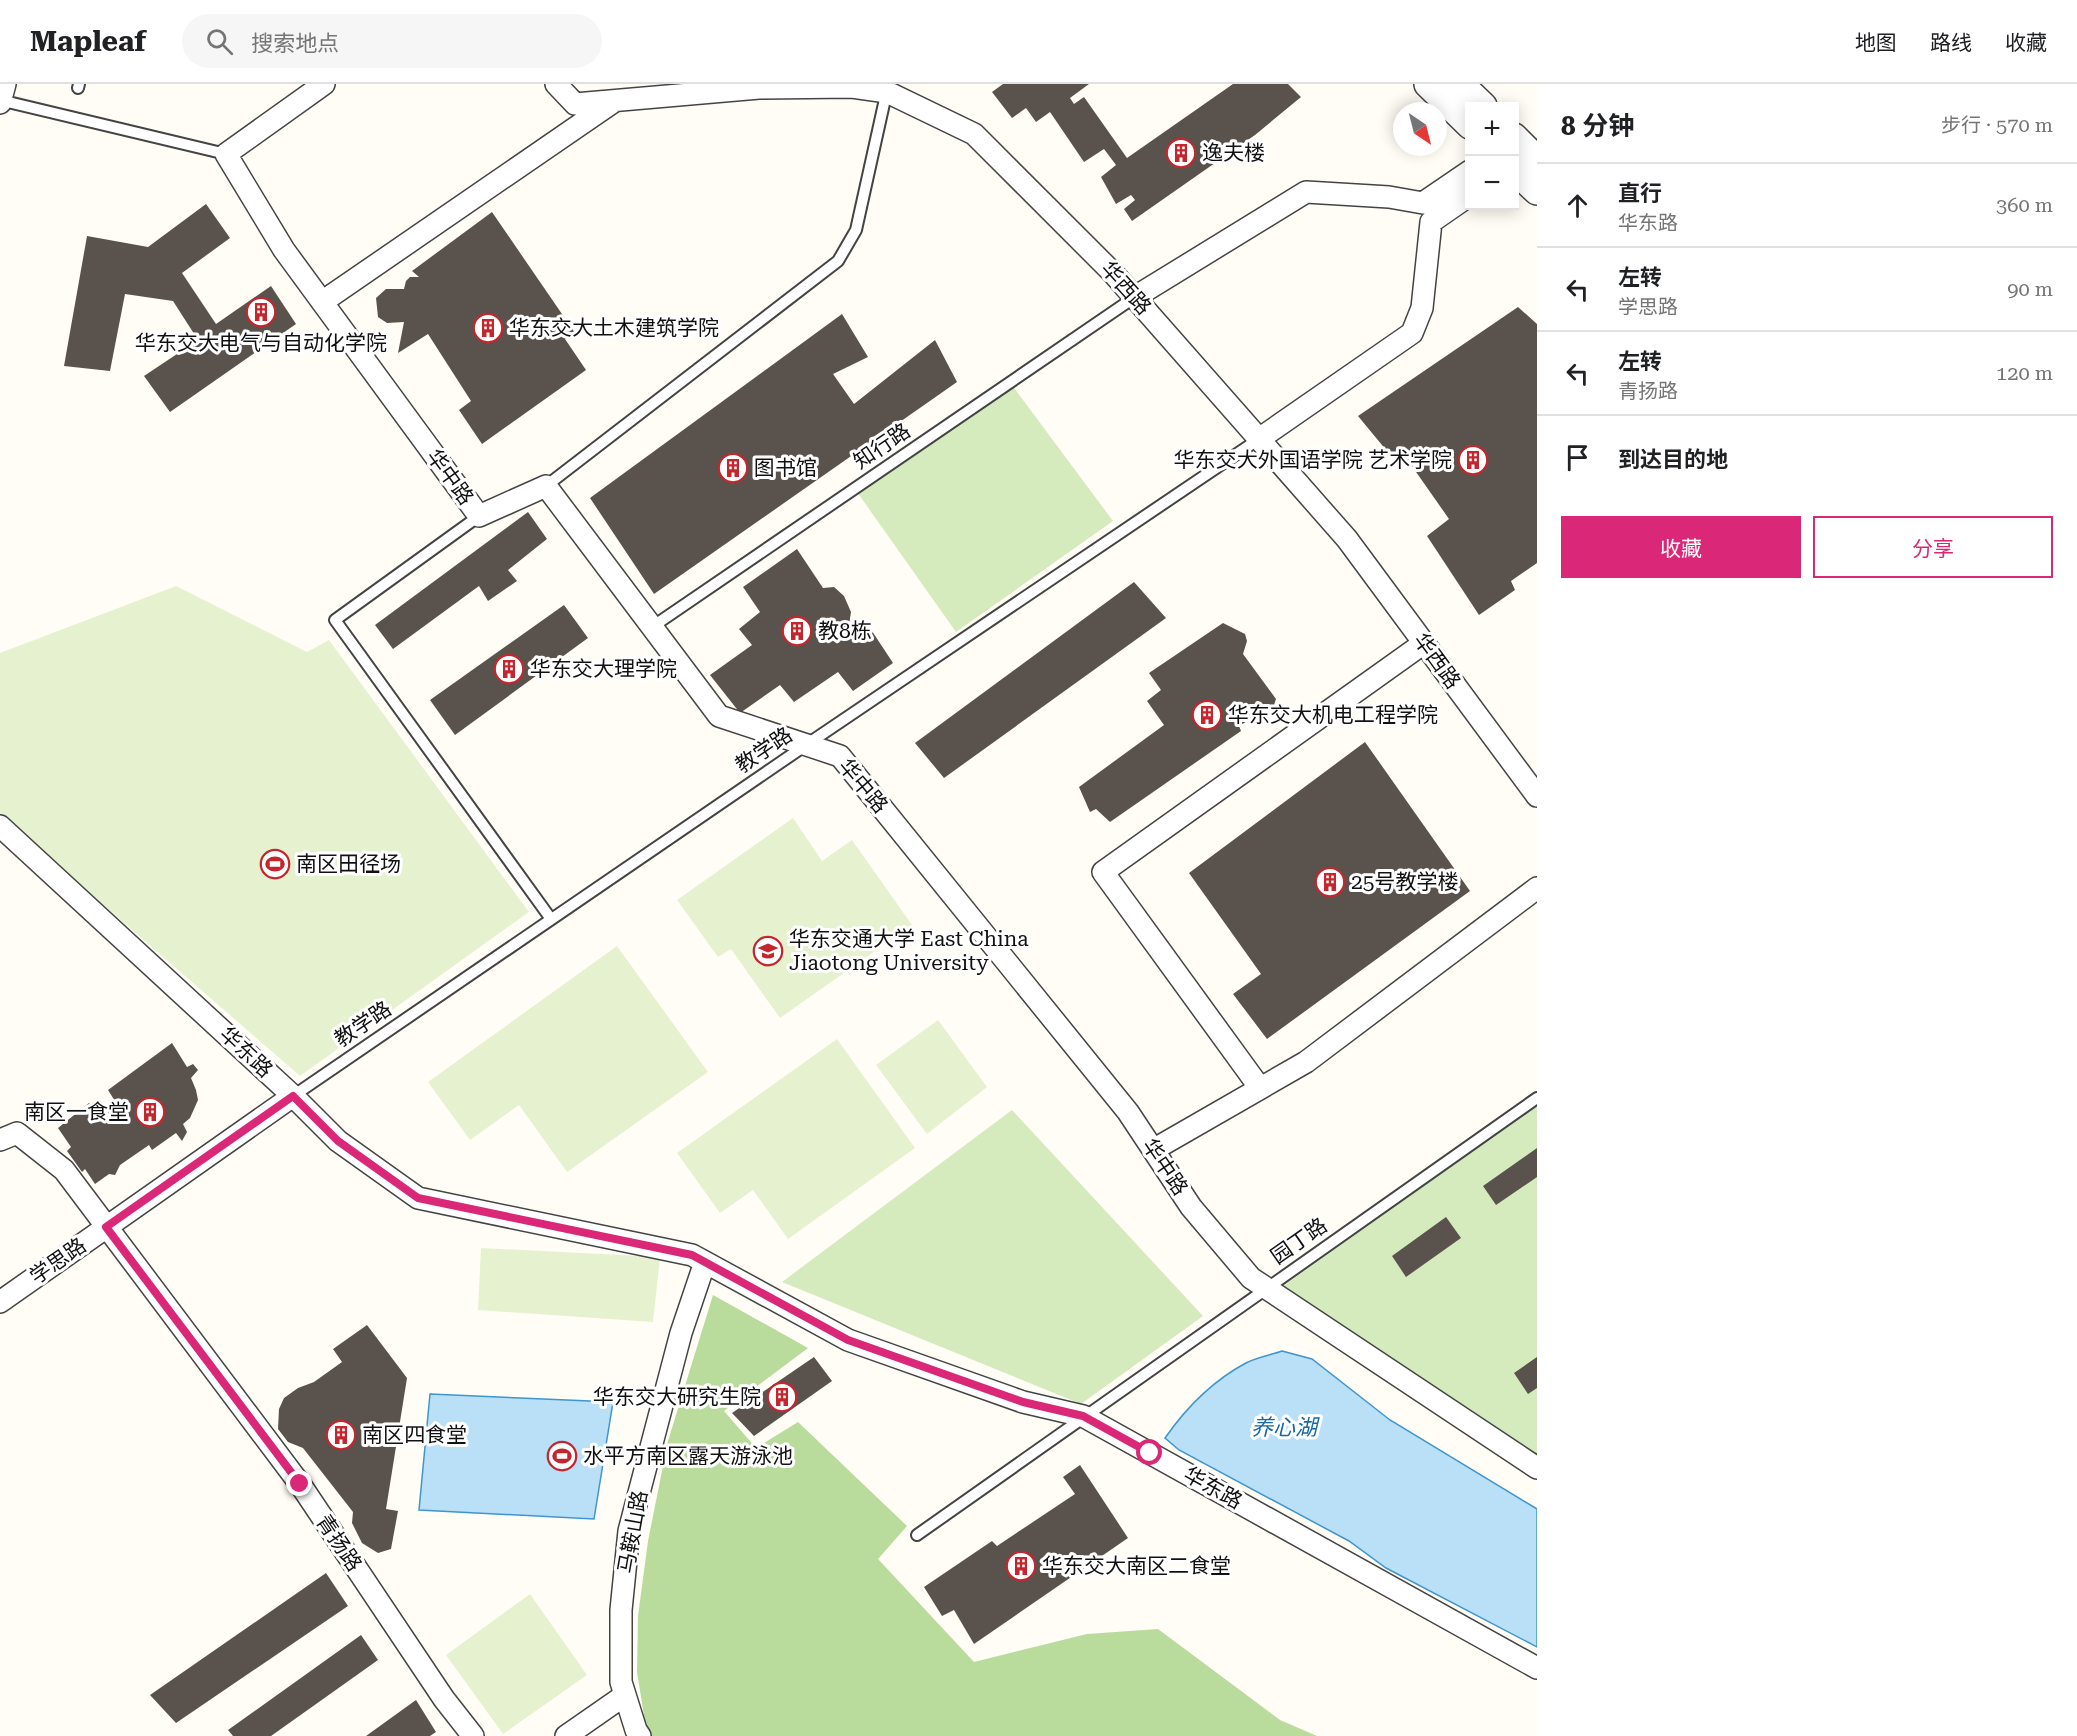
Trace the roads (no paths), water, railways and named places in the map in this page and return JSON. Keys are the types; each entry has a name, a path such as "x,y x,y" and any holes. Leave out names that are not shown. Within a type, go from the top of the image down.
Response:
{"street":[{"path":"0,101 5,84"},
{"path":"226,154 324,84"},
{"name":"华西路","path":"556,84 575,104 759,88 887,88 974,134 1113,273 1347,538 1537,796"},
{"path":"1428,84 1465,120"},
{"path":"1460,84 1479,102"},
{"path":"322,302 615,100"},
{"path":"1520,152 1537,191"},
{"name":"华中路","path":"226,154 284,250 478,516 546,486 719,716 840,756 1128,1112 1191,1207 1251,1278 1537,1468"},
{"path":"1135,297 1306,192 1389,197 1423,203 1465,174"},
{"path":"1259,439 1412,333 1422,308 1431,222 1465,198"},
{"path":"1260,1088 1103,872 1424,643"},
{"name":"华东路","path":"0,826 293,1096 338,1141 418,1198 692,1255 848,1340 1023,1402 1083,1416 1537,1668"},
{"path":"1153,1150 1306,1062 1537,888"},
{"name":"学思路","path":"0,1302 293,1096"},
{"name":"青扬路","path":"8,1137 64,1170 300,1484 444,1699 474,1736"},
{"name":"马鞍山路","path":"640,1736 621,1682 621,1610 629,1531 681,1333 705,1262"},
{"path":"566,1736 625,1695"}],"lane":[{"path":"546,486 838,261 856,230 887,88"},
{"path":"0,101 226,154"},
{"name":"知行路","path":"652,627 1135,297"},
{"name":"教学路","path":"293,1096 1259,439"},
{"path":"478,516 335,620 551,919"},
{"name":"园丁路","path":"916,1535 1537,1098"}],"water":[{"name":"养心湖","path":"1282,1351 1312,1359 1390,1420 1537,1509 1537,1647 1386,1568 1349,1541 1179,1450 1165,1438 1191,1406 1212,1386 1250,1361"},
{"path":"430,1394 613,1402 594,1519 419,1510"}],"place":[{"name":"逸夫楼","path":"1181,153"},
{"name":"华东交大电气与自动化学院","path":"261,312"},
{"name":"华东交大土木建筑学院","path":"488,328"},
{"name":"华东交大外国语学院 艺术学院","path":"1473,460"},
{"name":"图书馆","path":"733,468"},
{"name":"教8栋","path":"797,631"},
{"name":"华东交大理学院","path":"509,669"},
{"name":"华东交大机电工程学院","path":"1207,715"},
{"name":"南区田径场","path":"275,864"},
{"name":"25号教学楼","path":"1330,882"},
{"name":"华东交通大学 East China Jiaotong University","path":"768,951"},
{"name":"南区一食堂","path":"150,1112"},
{"name":"华东交大研究生院","path":"782,1397"},
{"name":"南区四食堂","path":"341,1435"},
{"name":"水平方南区露天游泳池","path":"562,1456"},
{"name":"华东交大南区二食堂","path":"1021,1566"}]}
